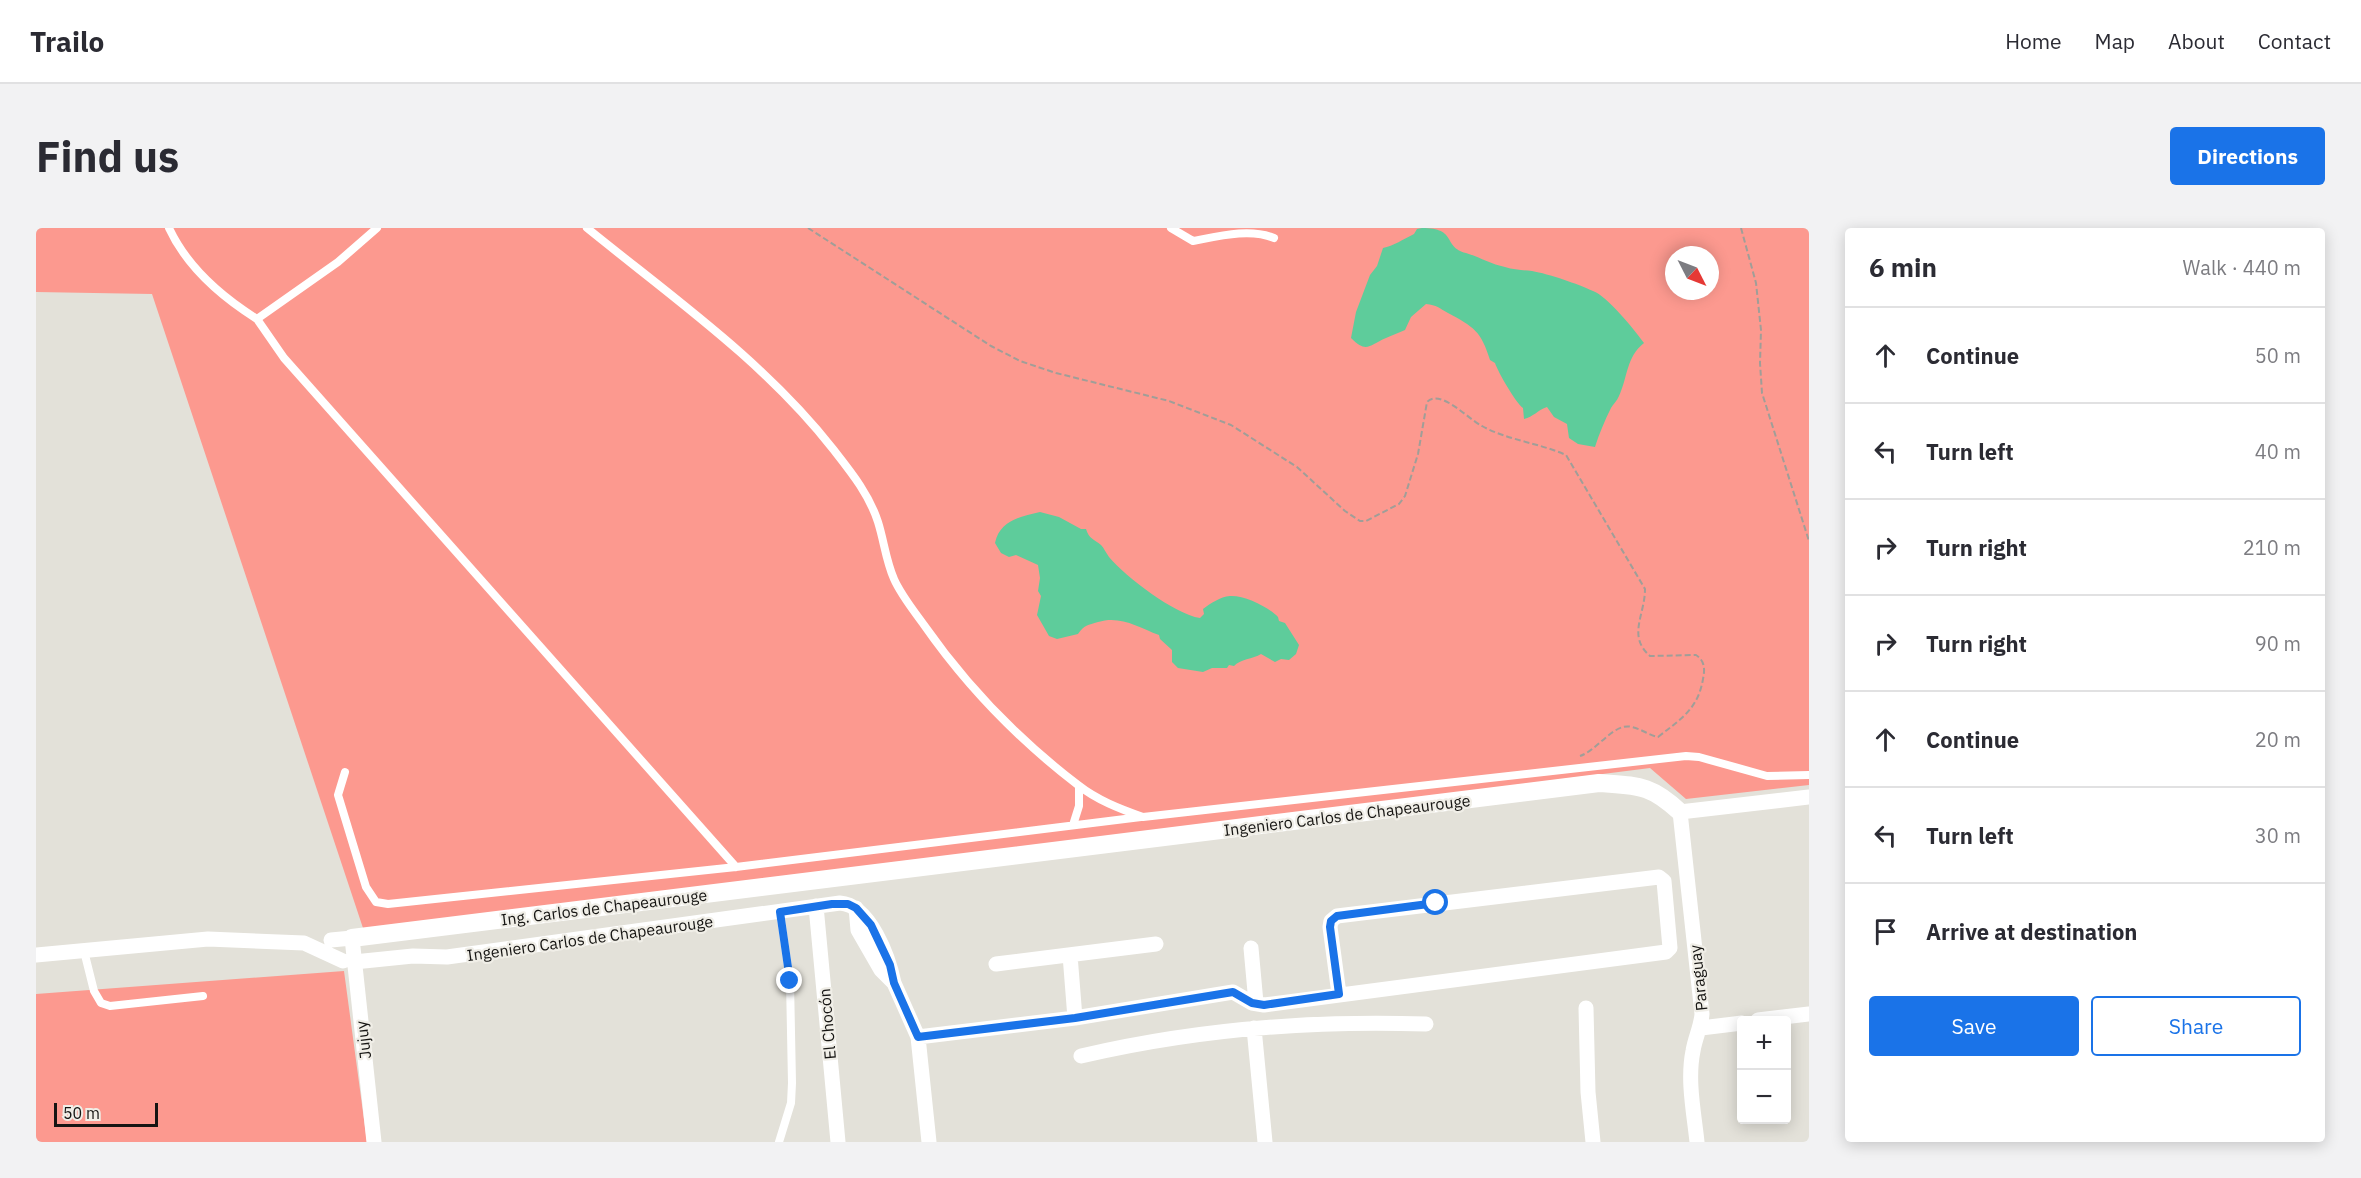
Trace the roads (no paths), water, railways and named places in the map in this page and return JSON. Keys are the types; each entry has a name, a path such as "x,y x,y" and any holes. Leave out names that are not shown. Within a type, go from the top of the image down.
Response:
{"street":[{"name":"Ingeniero Carlos de Chapeaurouge","path":"876,873 1599,783 1640,786 1664,798 1680,812"},
{"path":"1680,812 1809,797"},
{"name":"Paraguay","path":"1680,812 1702,1014 1701,1028 1693,1050 1691,1067 1697,1142"},
{"name":"Ing. Carlos de Chapeaurouge","path":"331,940 876,873"},
{"path":"929,1142 918,1037 1075,1018 1233,992 1264,1005 1666,952 1670,948 1664,880 1659,877 1610,882 1337,916 1331,921 1330,927 1339,994"},
{"name":"Ingeniero Carlos de Chapeaurouge","path":"351,965 413,956 447,957 820,905 848,904 856,908 871,925 890,965 894,983 918,1037"},
{"name":"El Chocón","path":"820,905 838,1142"},
{"name":"Jujuy","path":"352,938 351,965 374,1142"},
{"path":"36,955 208,939 304,943 351,965"},
{"path":"996,964 1156,944"},
{"path":"1251,948 1256,1003"},
{"path":"1070,955 1075,1018"},
{"path":"1586,1008 1588,1092 1593,1142"},
{"path":"1791,1016 1809,1014"},
{"path":"1081,1056 1202,1032 1367,1022 1426,1024"},
{"path":"1701,1028 1737,1024"},
{"path":"1254,1028 1265,1142"}],"lane":[{"path":"169,228 177,245 203,276 238,307 257,319 284,358 736,867"},
{"path":"257,319 338,261 377,228"},
{"path":"587,228 749,361 790,398 832,448 863,489 878,523 894,580 942,651 984,701 1079,786 1118,808 1143,817"},
{"path":"1171,228 1193,241 1241,231 1259,230 1274,238"},
{"path":"345,772 338,795 366,887 376,902 388,904 736,867 1073,825 1642,759 1699,757 1767,776 1809,775"},
{"path":"1073,825 1079,806 1079,786"},
{"path":"779,1142 791,1103 792,1083 790,981 780,912"},
{"path":"84,951 94,991 101,1003 111,1006 203,996"}]}
